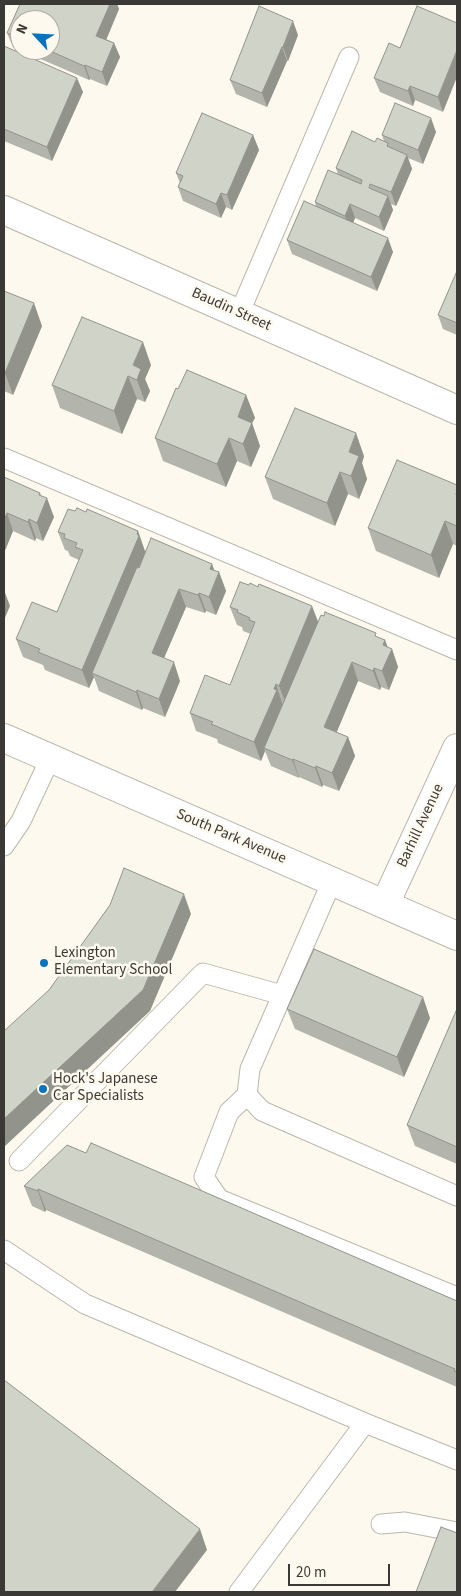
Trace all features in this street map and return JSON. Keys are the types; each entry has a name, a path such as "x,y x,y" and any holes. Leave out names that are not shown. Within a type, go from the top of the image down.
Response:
{"street":[{"name":"Baudin Street","path":"4,210 457,410"},
{"name":"South Park Avenue","path":"4,738 457,936"},
{"name":"Barhill Avenue","path":"385,904 457,748"}],"lane":[{"path":"239,314 349,57"},
{"path":"4,458 457,650"},
{"path":"4,846 21,821 50,759"},
{"path":"332,881 250,1069 247,1095 228,1112 204,1177 220,1199 457,1297"},
{"path":"19,1161 203,974 282,995"},
{"path":"247,1095 262,1111 457,1196"},
{"path":"4,1250 85,1304 457,1460"},
{"path":"239,1592 365,1423"},
{"path":"381,1524 405,1522 457,1532"}],"building":[{"path":"20,4 110,4 96,36 114,43 102,72 60,55 60,10 17,10"},
{"path":"259,6 293,21 262,93 230,80"},
{"path":"417,6 457,23 457,50 438,97 410,86 408,91 374,78 389,43 400,48"},
{"path":"4,46 10,49 10,60 36,60 77,78 47,147 4,129"},
{"path":"395,103 431,118 418,150 382,135"},
{"path":"202,113 253,135 227,195 221,193 216,204 178,187 183,176 176,173"},
{"path":"352,131 375,142 377,138 388,143 387,146 407,155 391,192 370,184 369,188 388,196 379,217 350,204 345,216 315,202 328,170 361,184 362,180 336,168"},
{"path":"304,201 388,238 371,277 287,240"},
{"path":"457,271 457,323 438,315"},
{"path":"4,291 34,303 5,373 4,372"},
{"path":"82,317 143,342 133,365 141,369 137,380 128,376 114,411 52,385"},
{"path":"187,370 246,395 238,417 252,423 243,444 229,438 217,464 155,438 176,388 178,389"},
{"path":"295,408 356,433 349,452 359,456 351,476 340,472 327,503 265,477"},
{"path":"397,460 457,485 457,526 445,521 431,555 368,528"},
{"path":"4,477 47,498 37,523 29,519 28,522 7,513 4,520"},
{"path":"77,508 86,512 87,509 138,531 137,534 139,536 82,670 38,652 40,649 16,639 32,602 57,612 83,550 75,547 77,543 64,538 65,534 58,532 68,509 75,511"},
{"path":"151,538 212,564 210,569 219,572 209,597 179,589 152,653 174,662 159,699 137,690 136,692 92,673"},
{"path":"240,582 249,585 250,583 258,587 259,584 312,606 279,686 276,684 274,689 277,690 254,742 190,713 205,675 230,685 255,622 237,612 238,610 230,607"},
{"path":"325,612 376,633 375,636 385,640 383,645 392,649 382,671 374,668 373,671 352,662 324,727 348,737 332,773 316,766 315,768 292,760 264,748 321,615 324,616"},
{"path":"124,868 184,894 143,990 4,1119 4,1031 49,990 110,905"},
{"path":"314,949 423,997 397,1057 287,1009"},
{"path":"457,1011 457,1147 407,1125"},
{"path":"91,1143 457,1301 457,1372 454,1371 455,1369 38,1189 38,1191 24,1186 67,1145 86,1153"},
{"path":"4,1380 200,1529 152,1592 4,1592"},
{"path":"441,1527 457,1533 457,1592 416,1592"}],"place":[{"name":"Lexington Elementary School","path":"44,963"},
{"name":"Hock's Japanese Car Specialists","path":"43,1089"}]}
